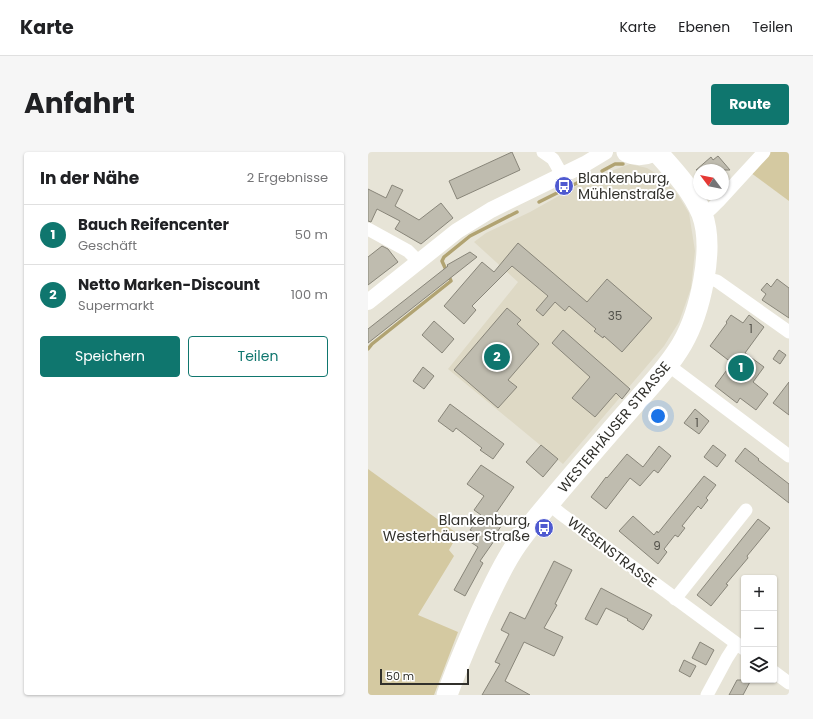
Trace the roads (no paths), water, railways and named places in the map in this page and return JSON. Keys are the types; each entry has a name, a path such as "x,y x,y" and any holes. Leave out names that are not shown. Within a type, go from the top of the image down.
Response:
{"main road":[{"path":"627,152 639,156 652,152"},
{"name":"WESTERHÄUSER STRASSE","path":"447,695 465,648 502,570 516,545 549,504 668,365 682,344 691,326 698,306 704,278 706,255 705,226 702,214 689,191 680,178 657,152"}],"street":[{"path":"544,152 553,159 562,175"},
{"path":"368,302 457,231 491,210 605,152"},
{"path":"702,214 711,210 764,152"},
{"path":"368,230 409,251 418,261"},
{"path":"704,278 717,281 789,332"},
{"path":"668,365 789,456"},
{"name":"WIESENSTRASSE","path":"549,504 740,646"},
{"path":"675,599 746,510"},
{"path":"707,695 727,658 740,646"},
{"path":"777,674 789,683"}],"waterway":[{"path":"602,171 615,164 623,164"},
{"path":"539,202 581,181"},
{"path":"368,349 372,344 451,281 442,261 444,257 470,236 517,212"}],"place":[{"name":"Blankenburg, Mühlenstraße","path":"564,186"},
{"name":"Netto Marken-Discount","path":"497,357"},
{"name":"Bauch Reifencenter","path":"741,368"},
{"name":"Blankenburg, Westerhäuser Straße","path":"544,528"}]}
